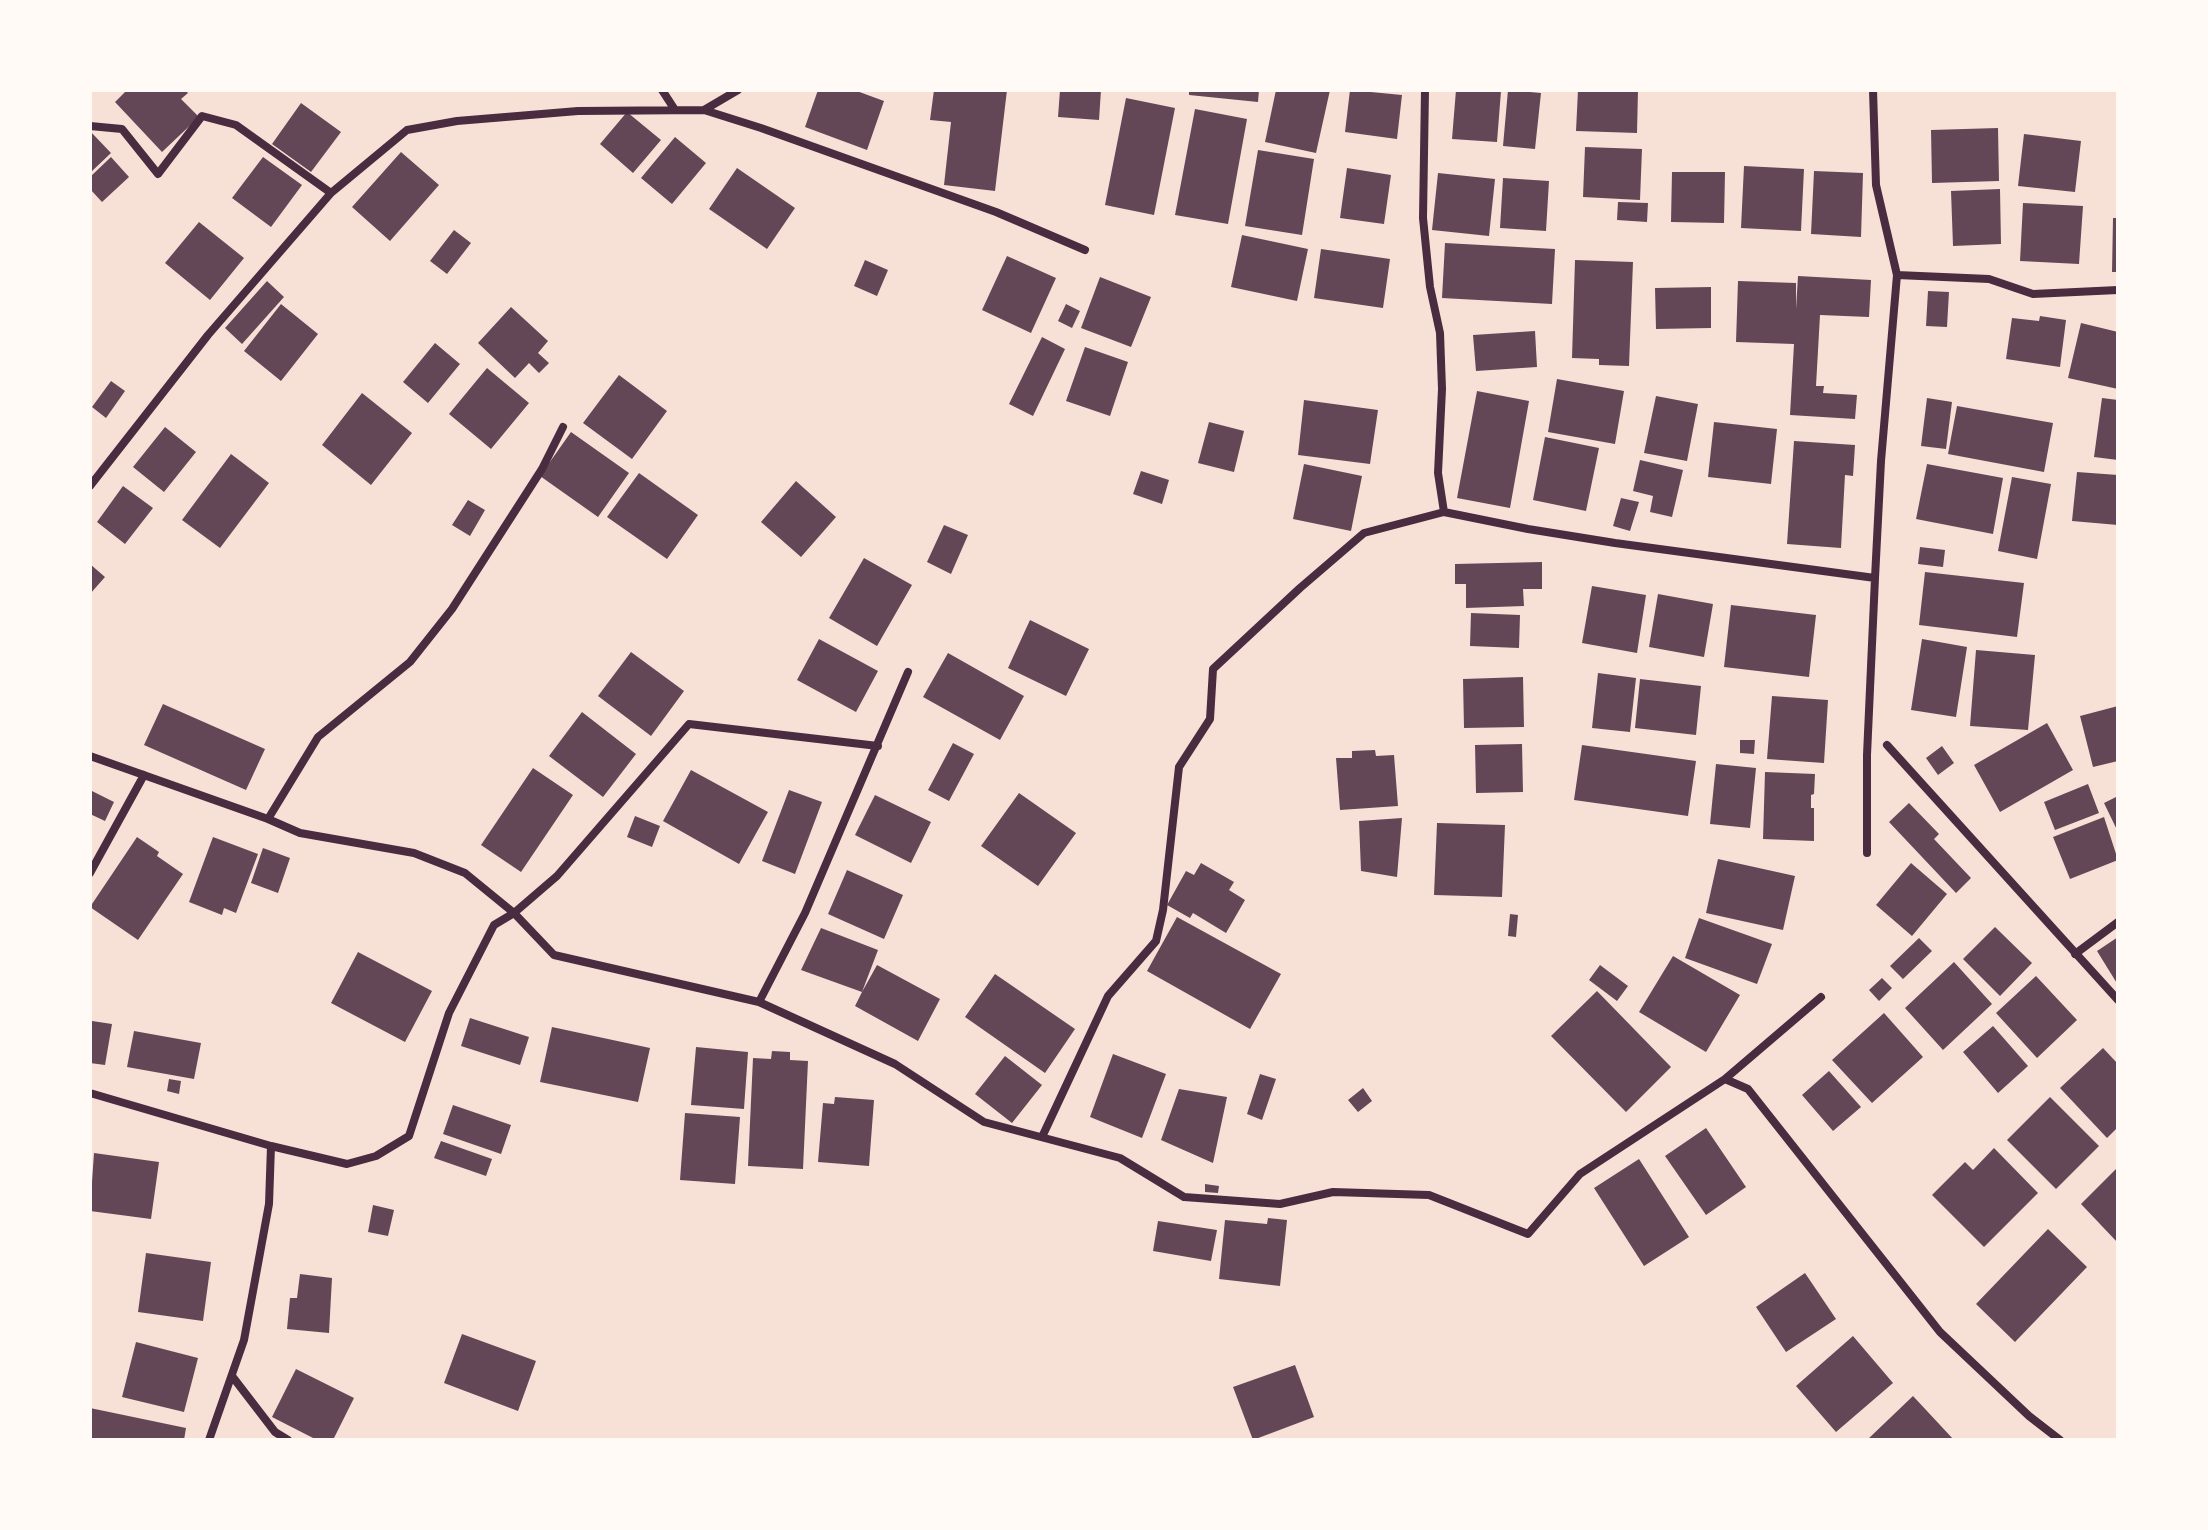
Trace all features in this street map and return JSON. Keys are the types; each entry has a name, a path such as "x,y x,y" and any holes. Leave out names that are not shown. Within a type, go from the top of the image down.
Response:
{"street":[{"path":"662,90 675,110"},
{"path":"704,110 738,90"},
{"path":"1425,90 1423,218 1430,287 1440,333 1442,389 1438,473 1444,512"},
{"path":"1867,853 1867,755 1881,461 1897,275 1876,185 1873,90"},
{"path":"90,486 208,335 331,193 407,130 457,121 578,111 704,110 996,212 1085,250"},
{"path":"90,126 122,129 158,174 202,116 236,125 331,193"},
{"path":"1897,275 1989,279 2033,294 2118,290"},
{"path":"268,819 318,737 410,662 452,609 542,469 563,427"},
{"path":"1042,1137 1108,996 1156,941 1163,910 1179,767 1210,719 1213,669 1364,533 1444,512 1586,538 1875,578"},
{"path":"759,1002 805,913 908,672"},
{"path":"90,1093 271,1146 347,1164 376,1156 409,1136 449,1013 494,925 514,913 557,876 689,724 878,746"},
{"path":"1887,745 2118,1000"},
{"path":"90,756 300,833 414,853 465,873 514,913 554,955 759,1002 895,1064 984,1122 1120,1158 1184,1197 1280,1204 1333,1192 1429,1195 1528,1234 1580,1174 1725,1079 1821,997"},
{"path":"90,873 144,775"},
{"path":"2075,954 2118,922"},
{"path":"1725,1079 1748,1089 1940,1332 2029,1416 2060,1440"},
{"path":"209,1440 244,1340 269,1204 271,1146"},
{"path":"232,1376 275,1432 288,1440"}],"building":[{"path":"127,90 185,90 188,93 181,99 199,117 162,152 115,102"},
{"path":"818,90 854,90 884,101 867,150 805,127"},
{"path":"934,90 1007,90 995,191 944,185 951,122 930,120"},
{"path":"1060,90 1101,90 1099,120 1058,117"},
{"path":"1189,90 1259,90 1258,102 1189,95"},
{"path":"1276,90 1330,90 1316,153 1265,142"},
{"path":"1350,90 1402,95 1397,139 1345,132"},
{"path":"1456,90 1501,91 1497,142 1452,139"},
{"path":"1508,90 1541,93 1535,149 1503,146"},
{"path":"1578,90 1638,90 1637,133 1576,131"},
{"path":"1126,98 1175,108 1154,215 1105,205"},
{"path":"301,103 341,132 311,172 272,144"},
{"path":"1195,109 1247,119 1228,224 1175,215"},
{"path":"627,112 661,140 633,173 600,144"},
{"path":"1998,128 1999,181 1932,183 1931,130"},
{"path":"90,131 111,153 90,173"},
{"path":"2024,134 2081,141 2075,192 2018,186"},
{"path":"675,137 706,163 672,204 641,178"},
{"path":"1585,147 1642,149 1640,200 1583,197"},
{"path":"1258,150 1314,159 1302,235 1245,226"},
{"path":"401,152 439,185 390,241 352,207"},
{"path":"111,157 129,177 102,202 90,189 90,177"},
{"path":"263,157 302,185 271,227 232,198"},
{"path":"1744,166 1804,169 1801,231 1741,228"},
{"path":"737,168 795,208 767,249 709,209"},
{"path":"1347,168 1391,175 1384,224 1340,218"},
{"path":"1814,171 1863,173 1861,237 1811,234"},
{"path":"1672,172 1725,172 1724,223 1671,222"},
{"path":"1438,173 1495,179 1489,236 1432,230"},
{"path":"1503,178 1549,181 1546,231 1500,228"},
{"path":"2000,189 2001,244 1953,246 1951,191"},
{"path":"1618,202 1648,203 1647,222 1617,220"},
{"path":"2023,203 2083,206 2079,264 2020,261"},
{"path":"2113,218 2118,218 2118,272 2112,272"},
{"path":"199,222 244,258 210,300 165,263"},
{"path":"454,230 471,243 447,274 430,261"},
{"path":"1242,235 1308,249 1297,301 1231,287"},
{"path":"1445,243 1555,249 1552,304 1442,298"},
{"path":"1321,249 1390,259 1383,308 1314,298"},
{"path":"1007,256 1056,278 1031,333 982,310"},
{"path":"865,260 888,270 877,296 854,286"},
{"path":"1575,260 1633,262 1629,366 1599,365 1599,359 1572,358"},
{"path":"1798,276 1871,280 1869,317 1820,315 1816,386 1824,386 1823,393 1857,395 1855,419 1790,415 1794,344 1736,342 1738,281 1796,283 1796,309"},
{"path":"1100,277 1151,297 1131,347 1081,328"},
{"path":"267,281 284,297 242,344 225,328"},
{"path":"1711,287 1711,328 1656,329 1655,288"},
{"path":"1928,291 1949,292 1947,327 1926,326"},
{"path":"281,304 318,334 281,381 244,351"},
{"path":"1066,304 1080,311 1072,328 1058,321"},
{"path":"511,307 548,341 538,353 549,363 539,373 529,363 515,378 478,343"},
{"path":"2040,316 2066,320 2060,367 2006,359 2012,318 2039,321"},
{"path":"2081,323 2118,332 2118,389 2068,378"},
{"path":"1535,331 1537,367 1476,371 1473,335"},
{"path":"1042,337 1065,349 1033,416 1009,404"},
{"path":"435,343 460,364 428,403 403,382"},
{"path":"1085,347 1128,362 1110,416 1066,401"},
{"path":"487,368 529,403 491,449 449,414"},
{"path":"619,375 667,411 632,459 583,423"},
{"path":"1557,379 1624,391 1615,444 1548,432"},
{"path":"111,381 125,391 106,418 92,407"},
{"path":"1477,391 1529,401 1510,508 1457,498"},
{"path":"362,393 412,433 371,485 322,445"},
{"path":"1656,396 1698,404 1687,461 1644,453"},
{"path":"1927,398 1952,402 1946,449 1921,446"},
{"path":"2102,398 2118,400 2118,460 2094,457"},
{"path":"1304,400 1378,410 1370,464 1298,455"},
{"path":"1957,406 2053,423 2044,472 1948,454"},
{"path":"1209,422 1244,431 1234,472 1198,463"},
{"path":"1714,422 1777,429 1771,484 1708,477"},
{"path":"165,427 196,452 164,492 133,467"},
{"path":"571,432 629,473 598,517 540,476"},
{"path":"1545,437 1599,448 1586,511 1533,500"},
{"path":"1794,441 1855,445 1853,476 1845,475 1841,548 1787,544"},
{"path":"231,454 269,483 220,548 182,520"},
{"path":"1640,460 1683,470 1672,517 1650,512 1653,496 1633,491"},
{"path":"1304,464 1362,476 1351,531 1293,519"},
{"path":"1927,464 2003,478 1993,534 1916,519"},
{"path":"1141,471 1169,480 1162,504 1133,494"},
{"path":"2077,472 2118,475 2118,525 2072,521"},
{"path":"639,473 698,515 667,559 607,517"},
{"path":"2012,477 2051,484 2037,559 1998,551"},
{"path":"796,481 836,517 801,557 761,522"},
{"path":"123,486 153,508 125,544 97,522"},
{"path":"1621,498 1639,502 1630,531 1613,526"},
{"path":"468,500 485,510 470,536 452,525"},
{"path":"944,525 968,535 951,574 927,562"},
{"path":"1920,547 1945,550 1943,567 1918,564"},
{"path":"864,558 912,585 877,646 829,618"},
{"path":"1542,562 1542,589 1523,589 1524,606 1466,608 1466,584 1455,584 1455,564"},
{"path":"90,564 105,577 90,594"},
{"path":"1925,572 2024,583 2017,637 1919,625"},
{"path":"1592,586 1646,595 1637,653 1582,643"},
{"path":"1658,594 1713,604 1704,657 1649,647"},
{"path":"1731,605 1816,615 1809,677 1724,667"},
{"path":"1471,613 1520,615 1519,648 1470,646"},
{"path":"1030,620 1089,649 1066,696 1008,668"},
{"path":"819,639 878,671 856,712 797,680"},
{"path":"1922,639 1967,647 1956,717 1911,710"},
{"path":"1976,650 2035,655 2028,730 1970,726"},
{"path":"631,652 684,691 651,736 598,696"},
{"path":"948,653 1024,696 1000,740 923,697"},
{"path":"1598,673 1636,678 1630,732 1592,728"},
{"path":"1523,677 1524,727 1464,728 1463,679"},
{"path":"1640,679 1701,686 1696,735 1635,728"},
{"path":"1772,696 1828,700 1824,763 1767,759"},
{"path":"163,704 265,749 246,790 144,745"},
{"path":"2118,706 2118,761 2093,767 2080,716"},
{"path":"582,712 636,754 603,797 549,756"},
{"path":"2047,723 2073,770 2000,812 1974,765"},
{"path":"1740,740 1755,740 1754,754 1740,753"},
{"path":"953,743 974,754 949,801 928,790"},
{"path":"1522,744 1523,792 1476,793 1475,745"},
{"path":"1582,745 1696,761 1688,816 1574,800"},
{"path":"1942,746 1954,763 1938,775 1926,758"},
{"path":"1375,750 1376,756 1394,755 1398,806 1340,810 1336,758 1352,758 1352,751"},
{"path":"1716,764 1756,768 1750,828 1710,824"},
{"path":"533,768 573,795 521,872 481,845"},
{"path":"691,770 768,812 739,864 663,821"},
{"path":"1765,772 1815,774 1814,794 1811,795 1814,841 1763,839"},
{"path":"2088,784 2099,813 2055,830 2044,802"},
{"path":"90,790 114,802 105,821 90,814"},
{"path":"789,790 822,802 795,874 762,861"},
{"path":"1019,793 1076,833 1038,886 981,846"},
{"path":"875,795 931,822 911,863 855,835"},
{"path":"2118,796 2118,832 2104,803"},
{"path":"1909,803 1939,834 1934,839 1971,878 1956,893 1889,822"},
{"path":"635,816 660,826 652,847 627,837"},
{"path":"2104,817 2118,860 2070,879 2053,837"},
{"path":"1402,818 1397,877 1361,871 1359,821"},
{"path":"1437,823 1505,825 1502,897 1434,895"},
{"path":"137,837 183,874 138,940 90,907"},
{"path":"213,837 258,854 236,913 224,908 222,915 189,902"},
{"path":"263,848 290,858 278,893 251,883"},
{"path":"1718,859 1795,876 1783,930 1706,913"},
{"path":"1201,863 1234,882 1229,890 1245,900 1226,933 1193,913 1190,918 1167,905 1186,871 1194,875"},
{"path":"1911,863 1947,894 1912,936 1876,905"},
{"path":"847,870 903,895 884,939 828,914"},
{"path":"1510,914 1518,915 1516,937 1508,936"},
{"path":"1177,917 1281,974 1250,1029 1147,971"},
{"path":"1699,918 1772,944 1757,984 1685,958"},
{"path":"1995,927 2032,963 2000,996 1963,959"},
{"path":"821,928 878,950 862,992 801,970"},
{"path":"2118,937 2118,985 2097,951"},
{"path":"1919,938 1932,951 1903,979 1890,966"},
{"path":"358,952 432,991 405,1042 331,1003"},
{"path":"1673,956 1740,995 1706,1052 1639,1012"},
{"path":"1954,962 1992,1004 1943,1050 1905,1008"},
{"path":"877,965 940,999 918,1041 855,1006"},
{"path":"1600,965 1628,986 1617,1001 1589,980"},
{"path":"995,974 1075,1029 1045,1073 965,1017"},
{"path":"2036,976 2077,1020 2037,1058 1996,1013"},
{"path":"1882,978 1892,988 1879,1001 1869,990"},
{"path":"1597,991 1671,1067 1626,1112 1551,1036"},
{"path":"1884,1013 1923,1057 1872,1103 1832,1060"},
{"path":"470,1018 529,1037 520,1065 461,1046"},
{"path":"92,1021 112,1024 105,1065 90,1063"},
{"path":"1993,1026 2028,1066 1998,1093 1963,1052"},
{"path":"552,1027 650,1048 638,1102 540,1082"},
{"path":"134,1031 201,1043 194,1079 127,1067"},
{"path":"696,1047 748,1052 744,1109 691,1105"},
{"path":"2103,1048 2118,1064 2118,1127 2107,1138 2060,1088"},
{"path":"772,1051 790,1052 790,1060 808,1061 803,1169 748,1166 753,1058 771,1059"},
{"path":"1113,1054 1166,1074 1142,1138 1090,1117"},
{"path":"1005,1056 1042,1085 1012,1123 975,1094"},
{"path":"1829,1071 1861,1107 1833,1131 1802,1095"},
{"path":"1260,1074 1276,1079 1262,1120 1247,1114"},
{"path":"169,1079 181,1081 179,1094 167,1091"},
{"path":"1363,1088 1372,1101 1358,1112 1348,1100"},
{"path":"1179,1089 1227,1097 1213,1163 1161,1140"},
{"path":"835,1097 874,1100 869,1166 818,1162 823,1103 834,1104"},
{"path":"2050,1097 2099,1146 2056,1189 2007,1140"},
{"path":"453,1105 511,1125 501,1154 443,1134"},
{"path":"685,1113 740,1117 735,1184 680,1180"},
{"path":"1706,1128 1746,1187 1706,1215 1665,1156"},
{"path":"441,1141 492,1159 486,1176 434,1158"},
{"path":"1994,1148 2038,1193 1984,1247 1932,1195 1965,1162 1973,1170"},
{"path":"94,1153 159,1162 151,1219 90,1211"},
{"path":"1639,1159 1689,1237 1644,1266 1594,1188"},
{"path":"2118,1167 2118,1243 2081,1204"},
{"path":"1205,1184 1219,1186 1218,1193 1205,1192"},
{"path":"373,1205 394,1210 388,1236 368,1232"},
{"path":"1268,1218 1287,1220 1280,1286 1219,1279 1225,1220 1267,1224"},
{"path":"1158,1221 1217,1230 1211,1261 1153,1251"},
{"path":"2048,1229 2087,1267 2015,1342 1976,1304"},
{"path":"146,1253 211,1262 203,1321 138,1312"},
{"path":"1805,1273 1836,1319 1786,1352 1756,1307"},
{"path":"300,1274 332,1278 329,1333 287,1329 290,1298 297,1298"},
{"path":"462,1334 536,1361 518,1411 444,1383"},
{"path":"1853,1336 1893,1383 1836,1432 1796,1386"},
{"path":"136,1342 198,1358 184,1412 122,1397"},
{"path":"1295,1365 1314,1417 1253,1440 1233,1387"},
{"path":"296,1369 354,1398 333,1440 317,1440 272,1417"},
{"path":"1913,1396 1954,1440 1867,1440"},
{"path":"90,1408 186,1428 184,1440 90,1440"}]}
